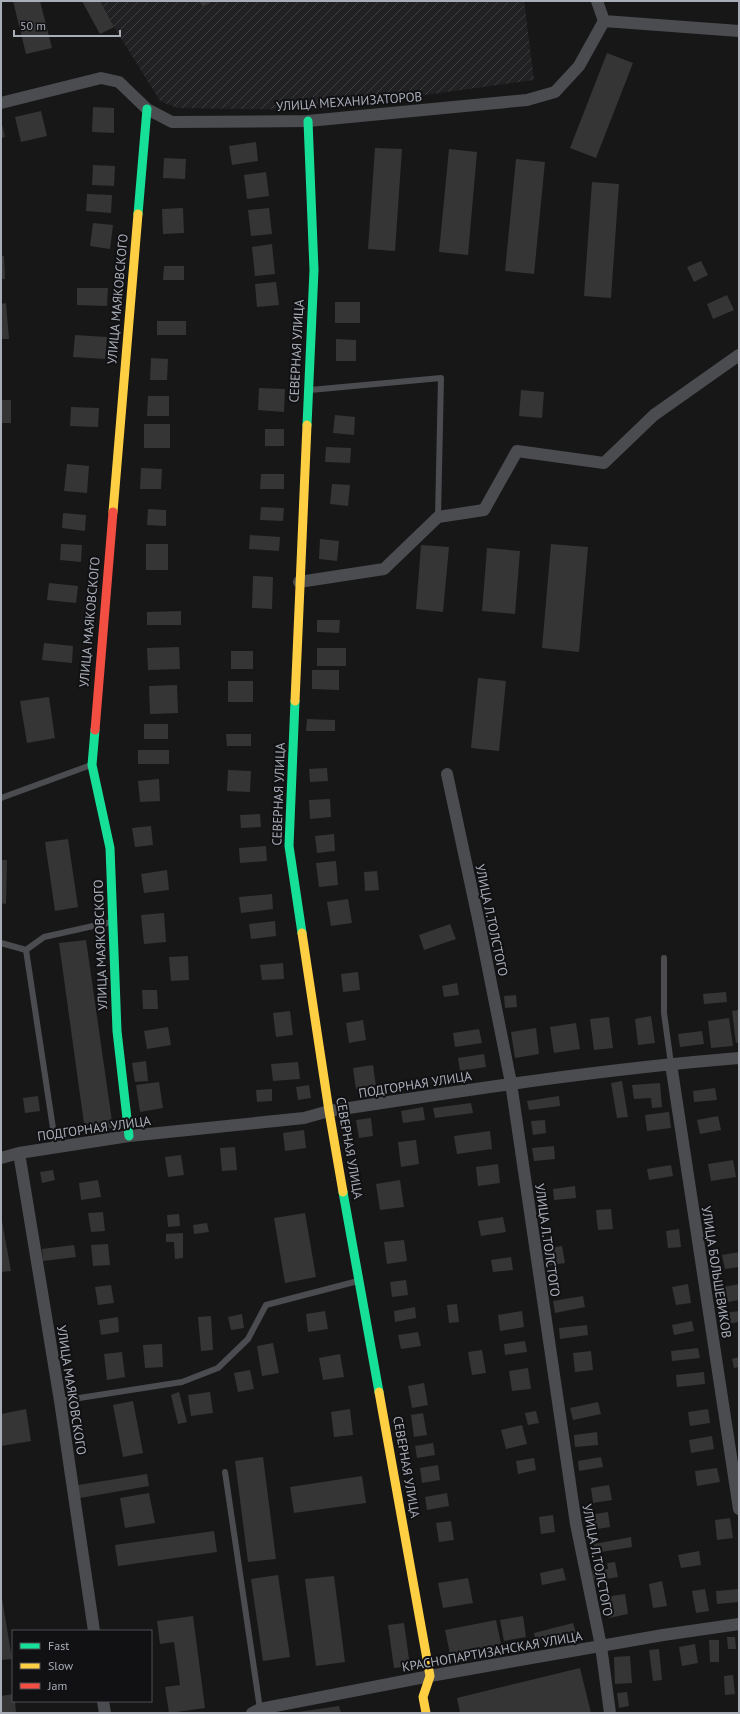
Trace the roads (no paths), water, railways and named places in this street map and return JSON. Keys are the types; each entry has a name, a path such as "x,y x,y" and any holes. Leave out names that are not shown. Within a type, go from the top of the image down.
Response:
{"street":[{"path":"597,1 604,20 739,31"},
{"name":"УЛИЦА МЕХАНИЗАТОРОВ","path":"1,103 101,78 119,82 147,109 172,122 308,121 527,100 555,92 579,66 604,20"},
{"name":"УЛИЦА МАЯКОВСКОГО","path":"129,1136 117,1031 110,848 92,765 147,109"},
{"name":"СЕВЕРНАЯ УЛИЦА","path":"308,121 314,270 299,582 289,846 330,1111 430,1676 423,1698 426,1713"},
{"path":"299,582 384,569 438,517 484,510 517,451 604,463 654,415 739,355"},
{"name":"УЛИЦА Л.ТОЛСТОГО","path":"447,774 511,1083 576,1524 601,1646 610,1713"},
{"name":"ПОДГОРНАЯ УЛИЦА","path":"1,1158 18,1153 129,1136 304,1118 330,1111 511,1083 671,1064 739,1058"},
{"name":"УЛИЦА БОЛЬШЕВИКОВ","path":"671,1064 739,1509"},
{"name":"УЛИЦА МАЯКОВСКОГО","path":"18,1153 60,1401 94,1630"},
{"name":"КРАСНОПАРТИЗАНСКАЯ УЛИЦА","path":"256,1711 430,1676 663,1634 739,1624"},
{"path":"104,1702 105,1713"}],"lane":[{"path":"308,391 441,378 438,517"},
{"path":"1,798 92,765"},
{"path":"26,950 44,937 113,921"},
{"path":"1,942 26,950"},
{"path":"26,950 56,1148"},
{"path":"664,958 664,1013 671,1064"},
{"path":"60,1401 182,1382 218,1368 248,1339 266,1305 359,1281"},
{"path":"225,1472 256,1711"}]}
